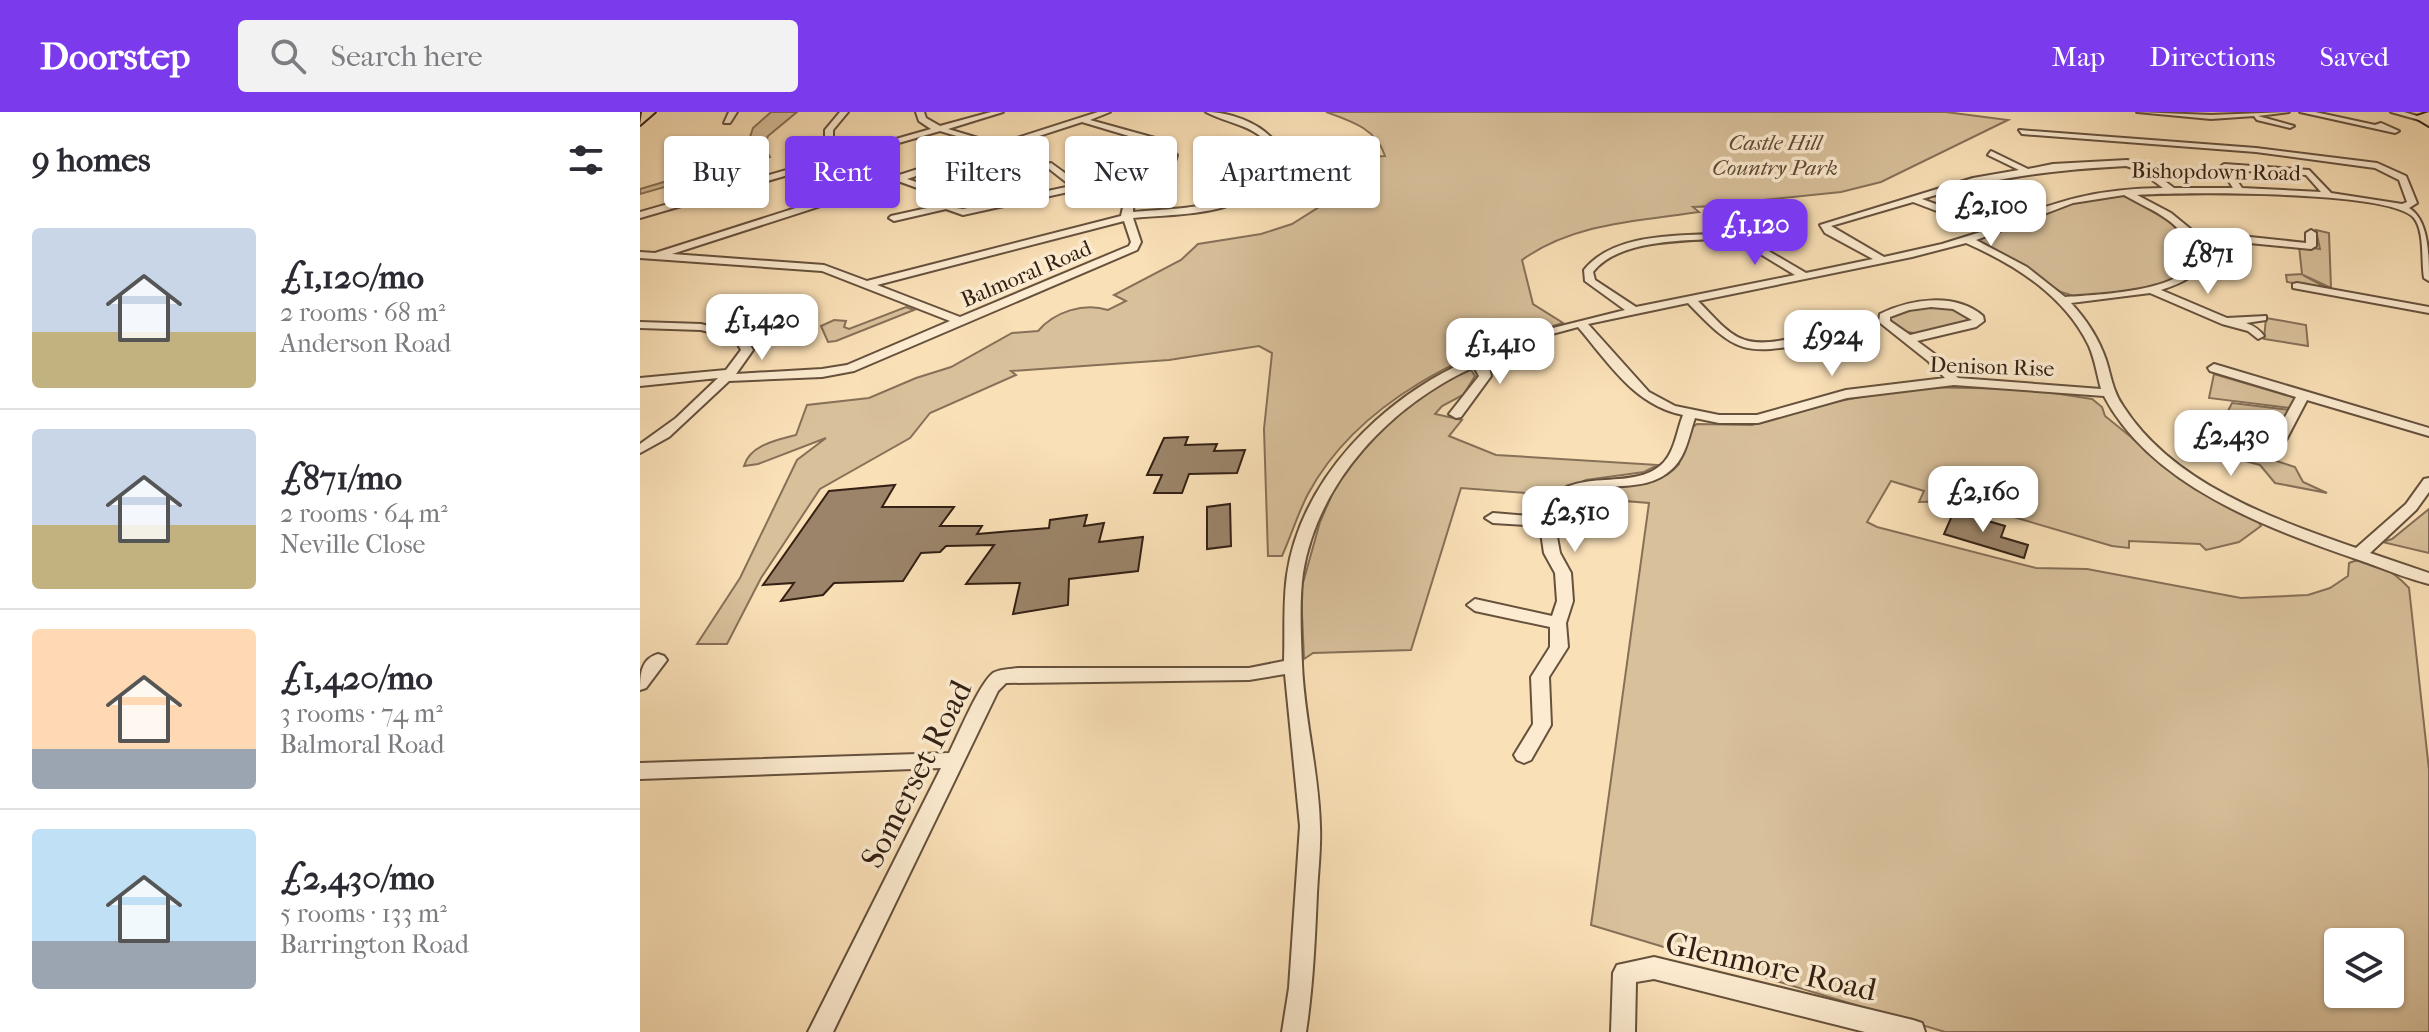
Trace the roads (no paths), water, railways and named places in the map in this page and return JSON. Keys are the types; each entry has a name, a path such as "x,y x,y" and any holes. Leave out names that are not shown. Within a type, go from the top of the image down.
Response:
{"main road":[{"path":"640,121 649,112"}],"street":[{"path":"727,121 733,112"},
{"path":"829,136 829,130 844,112"},
{"path":"920,112 923,121 962,136"},
{"path":"900,140 999,112"},
{"path":"1030,136 1106,112"},
{"path":"869,284 1126,217 1222,203 1248,194 1268,179 1278,162 1279,153 1272,142 1255,129 1210,112"},
{"path":"2141,112 2253,116 2285,112"},
{"path":"2304,112 2376,127"},
{"path":"2395,112 2427,117"},
{"path":"2407,112 2427,117"},
{"path":"2253,116 2290,126"},
{"name":"Balmoral Road","path":"1082,120 1140,136"},
{"path":"2079,127 2087,137"},
{"path":"2113,129 2119,139"},
{"path":"2021,132 2362,164 2401,175 2412,203 2405,206 2422,221 2429,278"},
{"path":"2189,149 2182,136 2198,137"},
{"path":"2356,151 2354,155 2362,164"},
{"path":"1991,153 2025,170"},
{"path":"1882,260 1828,231 1825,225 2025,170 2127,163 2142,168 2170,189"},
{"path":"1051,166 1065,177"},
{"path":"2241,193 2224,167 2309,173 2328,195"},
{"path":"640,215 785,174"},
{"name":"Bishopdown Road","path":"1294,1032 1301,988 1310,826 1293,666 1295,574 1305,535 1324,492 1358,446 1391,414 1424,389 1473,361 1537,335 1634,311 1967,240 2075,199 2123,191 2170,189 2328,195 2405,206"},
{"path":"2062,300 2153,290 2177,282 2193,267 2199,252 2191,234 2169,216 2123,191"},
{"path":"1914,199 1994,229"},
{"path":"653,257 804,208"},
{"path":"894,218 939,208"},
{"path":"951,208 957,212 987,208"},
{"name":"Balmoral Road","path":"640,382 843,370 1132,249 1136,242 1126,217 1127,208"},
{"path":"1634,311 1590,281 1588,272 1594,262 1629,247 1730,232 1804,276"},
{"path":"2191,234 2311,246 2311,233"},
{"path":"1967,240 2011,262 2062,300 2094,344 2109,393 2138,434 2180,470 2275,522 2429,579"},
{"path":"640,255 812,266 869,284 962,322"},
{"path":"2297,286 2429,310"},
{"path":"2153,290 2216,319 2252,329 2258,336"},
{"path":"1690,299 1738,346 1761,348 1812,339"},
{"path":"1908,339 1972,325 1978,319 1964,308 1943,303 1884,316 1885,322 1954,381"},
{"path":"2232,323 2262,318"},
{"name":"Denison Rise","path":"1581,323 1602,344 1634,386 1654,402 1690,414 1731,420 1758,419 1856,392 1954,381 2109,393"},
{"path":"640,325 715,329 744,341 745,356 661,440 643,448"},
{"path":"1456,414 1485,376 1483,368 1473,361"},
{"path":"2214,368 2429,432"},
{"path":"2280,439 2303,396"},
{"path":"1524,755 1542,725 1544,706 1540,677 1559,647 1558,623 1565,601 1564,582 1544,522 1555,501 1571,491 1661,472 1675,456 1690,414"},
{"path":"2360,553 2411,507 2429,482"},
{"path":"1493,518 1544,522"},
{"path":"1475,605 1558,623"},
{"path":"640,683 658,660"},
{"name":"Somerset Road","path":"820,1032 991,688 1000,677 1018,674 1249,674 1293,666"},
{"path":"640,771 956,760"},
{"name":"Glenmore Road","path":"1623,1032 1625,973 1654,968 1913,1032"}],"park label":[{"name":"Castle Hill Country Park","path":"1775,154"}]}
